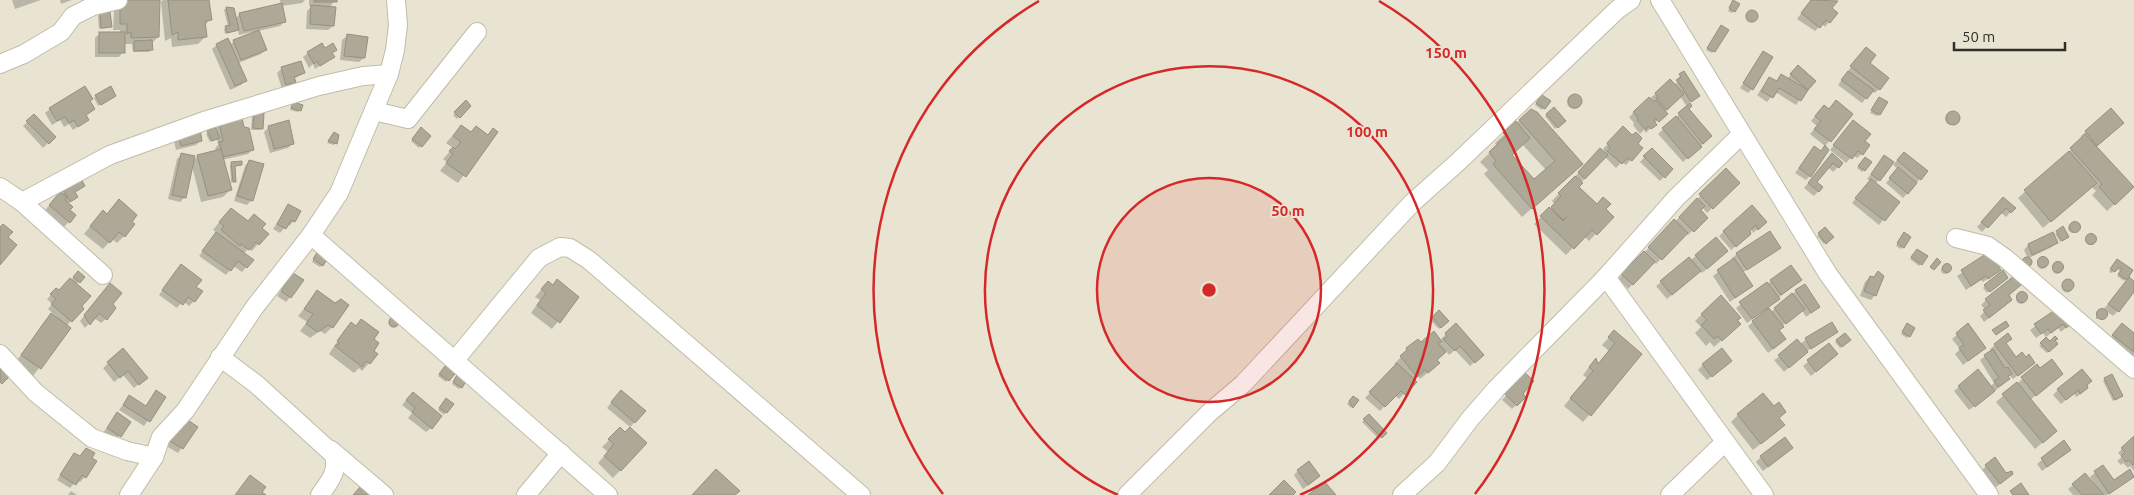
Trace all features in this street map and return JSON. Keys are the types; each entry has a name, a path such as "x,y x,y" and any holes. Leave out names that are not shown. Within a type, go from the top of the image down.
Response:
{"street":[{"path":"0,64 24,54 61,32 74,16 93,6 118,0"},
{"path":"129,495 154,457 161,437 185,411 220,356 254,308 311,235 339,193 389,74 395,50 398,25 396,0"},
{"path":"1126,495 1210,412 1242,384 1412,202 1458,162 1618,9 1631,0"},
{"path":"1660,0 1741,135 1828,274 1989,495"},
{"path":"374,111 408,118 477,32"},
{"path":"22,202 110,155 207,120 319,86 363,76 389,74"},
{"path":"1402,495 1437,463 1470,419 1496,389 1606,277 1676,198 1741,135"},
{"path":"0,187 22,202 103,275"},
{"path":"311,235 608,495"},
{"path":"1956,238 1988,246 2005,258 2134,369"},
{"path":"455,360 540,258 560,247 570,248 589,260 861,495"},
{"path":"1606,277 1764,495"},
{"path":"0,354 36,393 92,438 127,451 154,457"},
{"path":"220,356 256,384 384,495"},
{"path":"1670,495 1725,442"},
{"path":"320,495 331,479 336,467 334,454 328,447"},
{"path":"526,495 561,453"}],"building":[{"path":"120,0 160,0 159,37 131,38 131,32 127,34 127,24 120,24"},
{"path":"168,0 209,0 212,20 205,21 207,37 178,40 178,32 172,35"},
{"path":"314,0 337,0 337,2 314,2"},
{"path":"1733,0 1740,4 1735,12 1729,8"},
{"path":"1811,0 1838,1 1832,8 1838,13 1830,23 1826,20 1820,28 1801,13"},
{"path":"282,3 286,22 244,31 239,13"},
{"path":"311,5 336,7 334,26 310,24"},
{"path":"226,7 234,8 239,30 227,33 225,26 230,25"},
{"path":"1750,10 1754,10 1758,16 1754,22 1750,22 1746,18 1746,14"},
{"path":"110,12 112,27 101,28 100,13"},
{"path":"1721,25 1729,30 1715,52 1707,48"},
{"path":"259,30 267,50 241,60 233,40"},
{"path":"99,32 125,32 125,53 99,53"},
{"path":"347,34 368,37 365,58 344,56"},
{"path":"228,38 247,81 235,86 216,44"},
{"path":"152,40 153,50 134,51 134,41"},
{"path":"322,43 325,48 333,43 337,50 332,53 335,57 320,66 317,61 314,64 307,52"},
{"path":"1866,47 1876,55 1870,63 1889,78 1880,90 1850,66"},
{"path":"1763,51 1773,57 1753,90 1743,83"},
{"path":"301,61 305,73 294,77 296,82 286,85 281,67"},
{"path":"1798,65 1816,81 1808,90 1790,74"},
{"path":"1684,71 1700,96 1691,102 1677,80 1681,77 1679,74"},
{"path":"1848,71 1874,90 1867,99 1841,80"},
{"path":"1781,74 1808,90 1801,101 1779,88 1773,98 1761,91 1769,77 1777,81"},
{"path":"1670,79 1684,94 1667,110 1656,98 1658,97 1655,93"},
{"path":"85,86 93,99 90,101 95,109 86,115 89,120 78,127 74,120 69,123 65,117 57,121 49,108"},
{"path":"111,86 116,96 101,105 95,95"},
{"path":"1572,94 1578,94 1582,101 1578,108 1572,108 1568,104 1568,98"},
{"path":"1542,95 1551,101 1545,109 1536,103"},
{"path":"1649,97 1654,102 1656,100 1668,114 1659,122 1655,118 1654,121 1657,125 1651,129 1648,126 1646,130 1633,112"},
{"path":"1879,97 1888,102 1880,115 1871,110"},
{"path":"466,100 471,106 460,118 454,112"},
{"path":"1836,100 1853,114 1831,142 1814,129 1821,121 1815,116 1824,105 1829,109"},
{"path":"293,102 303,105 301,111 291,108"},
{"path":"1690,103 1692,106 1689,109 1712,136 1703,144 1678,113"},
{"path":"1554,107 1566,121 1558,128 1546,114"},
{"path":"2111,108 2124,123 2097,146 2085,131"},
{"path":"1531,109 1537,112 1583,164 1532,209 1493,164 1496,161 1489,152 1506,136 1503,133 1516,121 1530,138 1512,155 1534,179 1555,161 1519,120"},
{"path":"1953,111 1958,113 1960,118 1958,123 1953,125 1948,123 1946,118 1948,113"},
{"path":"254,113 264,113 263,129 253,128"},
{"path":"34,114 56,137 49,144 26,121"},
{"path":"1676,116 1702,147 1688,159 1662,128"},
{"path":"242,118 244,127 249,128 254,150 223,157 219,142 223,141 219,123"},
{"path":"289,120 294,144 274,149 268,126"},
{"path":"1853,120 1871,134 1865,141 1870,145 1863,155 1858,151 1852,159 1833,145"},
{"path":"461,125 471,132 476,126 488,135 493,128 498,132 466,177 446,163 453,154 449,151 453,147 455,149 461,142 453,136"},
{"path":"1623,126 1632,135 1636,132 1642,138 1638,144 1643,148 1632,161 1627,158 1622,164 1607,151 1610,148 1607,143"},
{"path":"215,127 220,138 212,141 207,131"},
{"path":"421,127 431,136 422,147 412,139"},
{"path":"200,129 202,141 181,146 178,135"},
{"path":"334,132 339,135 337,144 328,141"},
{"path":"2085,134 2134,187 2115,205 2099,187 2102,184 2070,148"},
{"path":"1825,145 1829,150 1811,177 1799,168 1814,146 1821,151"},
{"path":"1600,148 1608,155 1585,179 1578,172"},
{"path":"1652,148 1673,169 1665,178 1643,156"},
{"path":"221,149 232,190 208,196 197,155"},
{"path":"2069,151 2097,183 2051,222 2024,190"},
{"path":"1904,152 1928,171 1921,180 1897,160"},
{"path":"181,153 195,156 186,198 172,195"},
{"path":"1832,153 1843,163 1839,168 1833,163 1817,182 1823,187 1819,192 1808,183"},
{"path":"1884,155 1894,162 1880,181 1871,174"},
{"path":"1865,157 1872,162 1865,171 1858,166"},
{"path":"249,160 264,164 253,201 237,196"},
{"path":"242,161 242,165 235,166 236,182 233,182 231,162"},
{"path":"1898,167 1917,183 1908,194 1889,178"},
{"path":"1726,168 1740,183 1713,209 1699,194"},
{"path":"79,175 85,186 75,192 78,197 70,202 61,186"},
{"path":"1575,176 1583,183 1579,187 1597,204 1603,197 1611,204 1606,209 1614,217 1597,235 1592,230 1574,249 1540,216 1549,207 1563,221 1567,217 1563,220 1551,207 1561,196 1558,193"},
{"path":"1871,179 1900,202 1885,221 1855,198"},
{"path":"60,192 67,197 65,200 73,207 70,210 76,215 70,223 49,205"},
{"path":"2003,197 2016,208 2011,213 2006,208 1988,228 1981,222"},
{"path":"1697,198 1705,206 1701,210 1708,218 1694,232 1679,217"},
{"path":"119,199 137,215 132,222 135,224 125,237 119,232 110,243 90,226 103,210 107,214"},
{"path":"288,204 301,211 295,222 291,220 286,229 277,224"},
{"path":"1752,205 1767,222 1758,230 1756,225 1750,231 1751,234 1736,247 1723,231"},
{"path":"231,208 248,221 254,214 266,224 262,228 269,234 259,245 256,242 249,250 241,244 240,246 221,230 224,226 219,222"},
{"path":"1674,219 1688,233 1662,260 1648,247"},
{"path":"2075,221 2081,227 2075,233 2069,227"},
{"path":"3,224 13,232 8,237 17,245 0,265 0,227"},
{"path":"2063,226 2069,237 2062,241 2056,231"},
{"path":"1825,227 1834,237 1826,244 1818,233"},
{"path":"1770,231 1781,248 1747,270 1736,253"},
{"path":"216,232 254,260 247,268 238,261 231,271 202,251"},
{"path":"1904,232 1911,237 1904,248 1897,243"},
{"path":"2053,232 2058,243 2032,255 2028,244"},
{"path":"2089,234 2093,234 2096,239 2095,243 2089,244 2086,241 2086,237"},
{"path":"1716,237 1728,251 1707,269 1695,255"},
{"path":"1917,249 1928,256 1922,265 1911,257"},
{"path":"318,251 328,258 323,266 313,259"},
{"path":"1644,251 1655,262 1633,285 1621,274"},
{"path":"1989,252 2001,270 1988,279 1986,276 1971,286 1961,270"},
{"path":"1689,257 1701,271 1672,295 1660,281"},
{"path":"2025,257 2029,257 2032,262 2031,266 2025,267 2022,264 2022,260"},
{"path":"2041,257 2045,257 2048,262 2047,266 2041,267 2038,264 2038,260"},
{"path":"1734,258 1753,286 1735,298 1717,270"},
{"path":"1937,258 1941,262 1934,270 1930,267"},
{"path":"2117,259 2133,270 2127,280 2118,274 2122,269 2119,267 2115,272 2110,269"},
{"path":"2058,261 2064,267 2058,273 2052,267"},
{"path":"1947,263 1952,268 1947,273 1942,268"},
{"path":"181,264 202,280 196,287 203,291 195,302 188,297 183,305 162,290"},
{"path":"1791,265 1802,280 1781,295 1770,280"},
{"path":"2003,270 2008,278 1990,292 1984,285"},
{"path":"78,271 85,277 80,283 73,277"},
{"path":"1878,271 1884,276 1876,296 1864,291 1870,276 1874,277"},
{"path":"293,273 304,280 291,298 281,291"},
{"path":"2014,276 2021,285 2009,295 2012,300 1989,318 1983,310 1990,305 1985,299"},
{"path":"2129,277 2134,281 2134,292 2119,312 2108,304"},
{"path":"70,278 91,296 82,306 84,309 72,322 51,304 56,299 50,294 56,288 59,290"},
{"path":"557,279 579,297 560,323 537,305 546,293 541,289 548,281 553,285"},
{"path":"2066,279 2070,279 2074,285 2070,291 2066,291 2062,287 2062,283"},
{"path":"1767,282 1780,299 1752,319 1739,302"},
{"path":"110,283 122,293 113,304 116,308 107,320 99,313 90,325 84,315"},
{"path":"1805,284 1820,307 1811,313 1795,290"},
{"path":"317,290 335,303 341,299 349,305 333,328 328,325 318,332 306,324 313,314 304,309"},
{"path":"2022,291 2028,297 2022,303 2016,297"},
{"path":"1792,293 1805,309 1786,324 1774,308"},
{"path":"1721,295 1741,318 1737,320 1741,324 1722,341 1718,336 1714,339 1701,325 1707,320 1701,314"},
{"path":"1769,308 1784,327 1779,330 1786,339 1773,349 1752,321"},
{"path":"2058,308 2070,325 2066,328 2063,324 2051,333 2048,329 2041,334 2034,324"},
{"path":"2100,309 2104,309 2107,314 2106,318 2100,319 2097,316 2097,312"},
{"path":"1439,310 1449,321 1441,328 1432,317"},
{"path":"51,313 71,328 41,369 21,355"},
{"path":"394,317 399,322 394,327 389,322"},
{"path":"361,319 379,332 374,339 379,343 374,351 378,354 370,364 366,361 362,367 335,346 340,343 337,341 351,322 356,326"},
{"path":"2006,321 2009,326 1996,335 1992,330"},
{"path":"1832,322 1838,332 1811,349 1805,338"},
{"path":"1456,323 1484,355 1475,363 1460,346 1455,351 1443,339 1447,337 1445,333"},
{"path":"1907,323 1915,328 1910,337 1902,332"},
{"path":"1968,323 1986,348 1968,361 1959,348 1964,345 1956,333"},
{"path":"2122,323 2134,333 2134,352 2112,335"},
{"path":"1614,330 1642,354 1591,416 1570,398 1593,371 1589,367 1596,358 1598,364 1615,343 1608,337"},
{"path":"1434,331 1442,342 1438,343 1446,352 1437,360 1440,363 1428,373 1425,370 1417,377 1400,356 1407,350 1406,348 1418,339 1421,342"},
{"path":"1845,333 1851,340 1842,347 1836,340"},
{"path":"2008,333 2012,339 2006,343 2016,357 2022,352 2026,357 2029,354 2035,363 2018,376 1994,344"},
{"path":"2055,336 2058,339 2055,340 2058,344 2049,352 2040,343 2046,337 2050,341"},
{"path":"1797,339 1808,352 1789,368 1778,355"},
{"path":"1829,343 1838,354 1816,372 1807,360"},
{"path":"123,348 148,378 139,385 128,371 120,378 107,362"},
{"path":"1722,348 1732,361 1712,377 1702,364"},
{"path":"1993,349 2005,368 2008,367 2012,374 2008,376 2010,379 1998,387 1994,381 1999,378 1984,355"},
{"path":"2052,359 2063,374 2036,396 2021,377 2037,364 2040,368"},
{"path":"448,362 458,370 449,381 439,374"},
{"path":"1397,363 1417,382 1405,395 1401,391 1385,407 1369,392"},
{"path":"0,365 11,375 2,384 0,382"},
{"path":"1978,369 1995,391 1975,407 1958,386"},
{"path":"2082,369 2092,381 2087,385 2088,388 2080,394 2079,390 2066,400 2057,389"},
{"path":"1525,373 1534,381 1523,394 1526,397 1517,406 1505,394"},
{"path":"2112,374 2123,396 2115,400 2104,378"},
{"path":"457,375 466,381 462,388 453,382"},
{"path":"2017,382 2057,431 2043,443 2002,394"},
{"path":"156,390 166,397 150,422 123,405 129,395 146,406"},
{"path":"621,390 646,411 635,423 611,402"},
{"path":"413,392 442,416 432,429 412,412 415,408 406,400"},
{"path":"1763,393 1774,406 1779,402 1786,412 1779,418 1785,425 1761,444 1737,414"},
{"path":"1353,396 1359,400 1353,408 1349,401"},
{"path":"446,398 454,404 447,413 439,408"},
{"path":"117,412 131,422 121,437 107,428"},
{"path":"1369,414 1387,433 1382,438 1363,419"},
{"path":"185,418 198,427 183,449 170,441"},
{"path":"620,427 625,432 630,427 647,443 621,471 604,456 614,444 608,439"},
{"path":"2134,436 2133,465 2129,460 2126,462 2121,456 2125,452 2121,448"},
{"path":"1785,437 1793,448 1768,467 1760,456"},
{"path":"2064,440 2071,450 2047,467 2041,458"},
{"path":"86,448 95,453 92,458 97,461 86,478 82,475 76,485 60,475 74,453 80,456"},
{"path":"1995,457 2006,473 2012,471 2013,474 2000,484 1985,465"},
{"path":"1309,461 1320,476 1308,485 1297,470"},
{"path":"2103,465 2114,480 2130,469 2134,477 2109,494 2094,471"},
{"path":"716,469 740,491 735,495 692,495"},
{"path":"2085,473 2104,495 2082,495 2072,484"},
{"path":"250,475 266,487 262,492 266,495 235,495"},
{"path":"1284,480 1296,492 1293,495 1269,495"},
{"path":"1325,482 1336,495 1308,495"},
{"path":"2021,483 2029,495 2013,495 2010,491"},
{"path":"360,487 369,495 353,495"}]}
